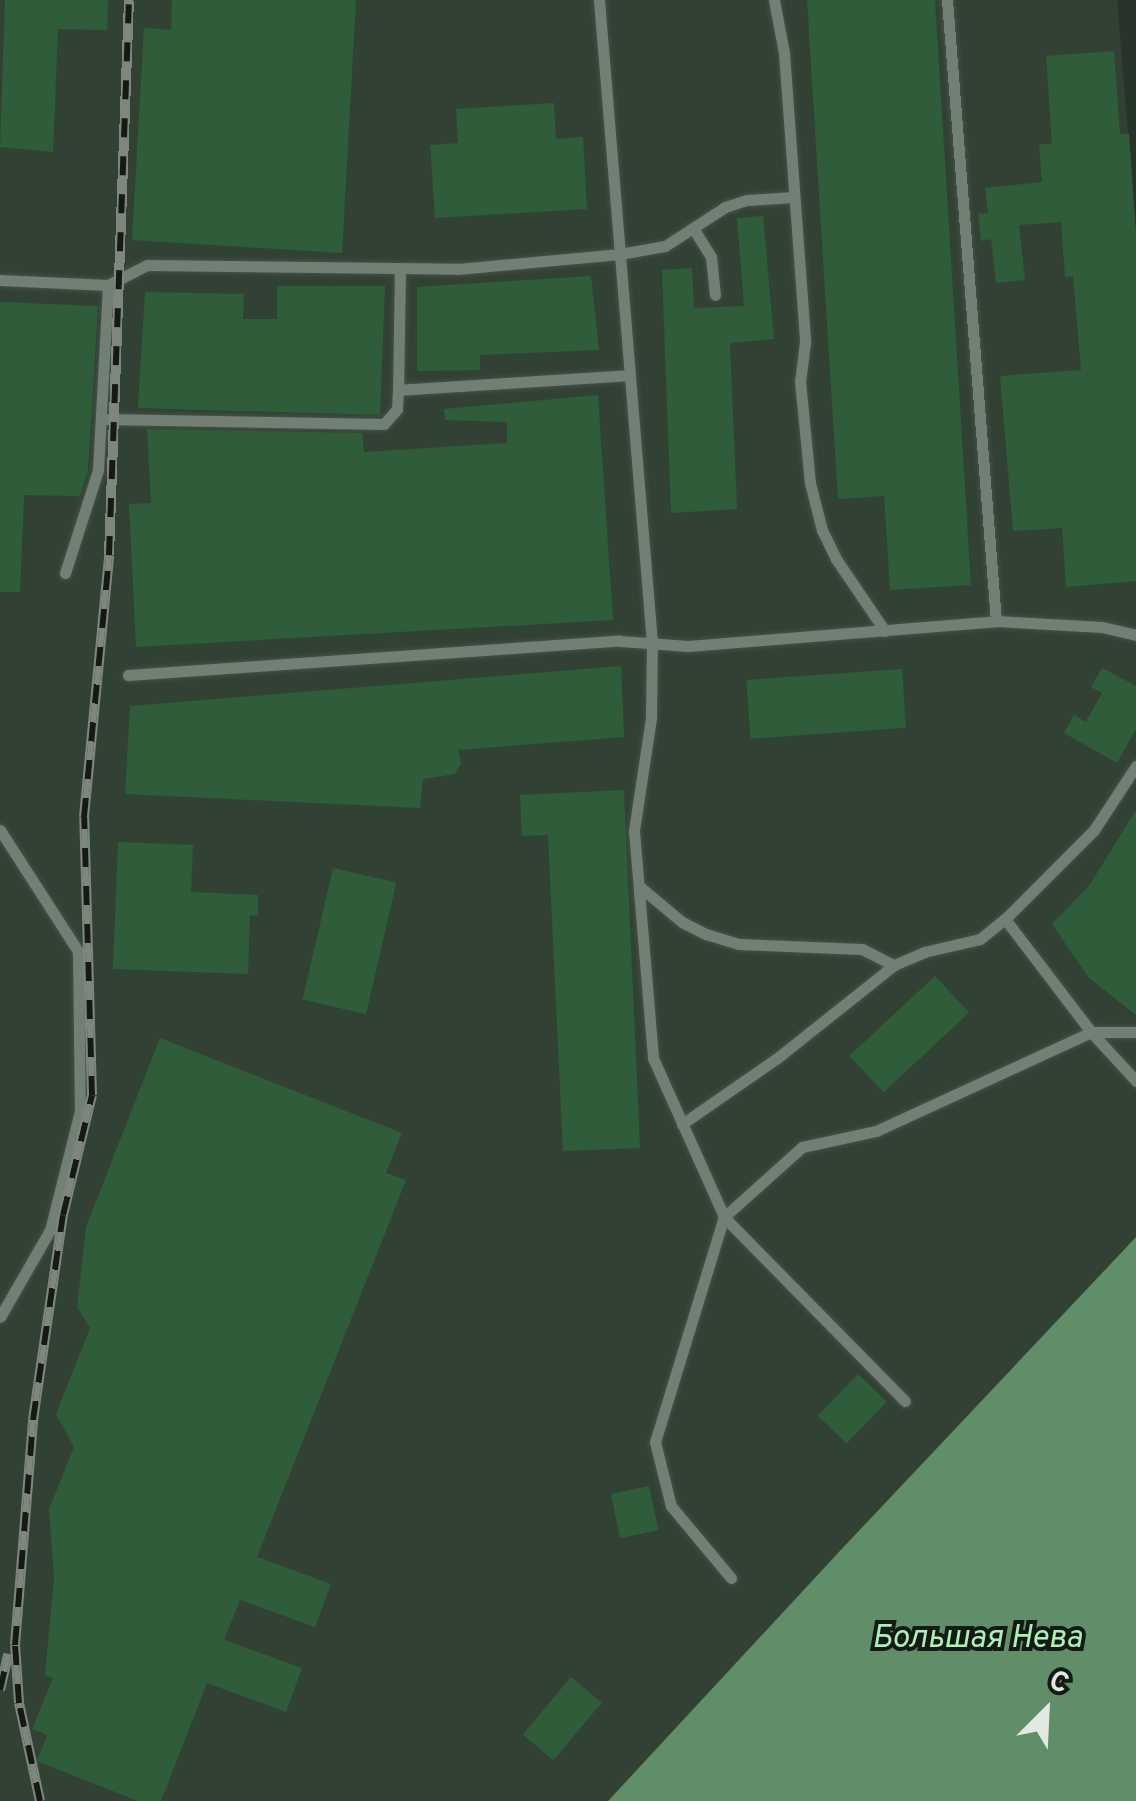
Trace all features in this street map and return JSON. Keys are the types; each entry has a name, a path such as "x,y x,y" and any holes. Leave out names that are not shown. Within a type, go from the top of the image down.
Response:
{"lane":[{"path":"599,0 652,644 651,718 634,830 653,1058 724,1217 905,1401"},
{"path":"774,0 784,53 805,342 800,381 810,483 822,530 836,559 885,632"},
{"path":"947,0 996,621"},
{"path":"0,280 108,286 147,265 458,269 620,254 666,246 725,207 746,200 794,198"},
{"path":"692,228 711,257 715,295"},
{"path":"104,419 384,424 398,409 400,268"},
{"path":"65,573 88,514 104,419 108,286"},
{"path":"398,390 630,375"},
{"path":"128,675 620,641 688,646 996,621 1102,628 1136,635"},
{"path":"682,1124 776,1059 894,964 924,952 980,940 1094,830 1136,766"},
{"path":"0,830 78,951 80,1112 50,1230 0,1317"},
{"path":"639,886 682,922 706,934 739,944 862,949 894,964"},
{"path":"1005,918 1091,1032 1136,1081"},
{"path":"731,1578 670,1506 655,1442 724,1217 802,1147 876,1131 1091,1032 1136,1032"}],"shaded area":[{"path":"0,0 1117,0 1136,233 1136,1237 608,1801 0,1801"}],"water":[{"name":"Большая Нева","path":"1136,1237 1136,1801 608,1801 838,1553"}],"building":[{"path":"5,0 108,0 107,30 58,29 53,152 0,147"},
{"path":"172,0 356,0 342,253 132,240 144,28 171,30"},
{"path":"807,0 935,0 971,585 890,590 884,496 838,499"},
{"path":"1114,51 1120,134 1129,134 1136,234 1136,581 1066,587 1062,528 1013,531 1000,376 1081,370 1073,276 1065,277 1061,222 1019,225 1025,280 996,283 991,239 981,241 978,214 988,213 985,188 1042,182 1039,144 1052,144 1046,56"},
{"path":"554,103 556,139 583,137 587,209 435,218 430,145 458,143 456,109"},
{"path":"763,216 774,339 730,343 737,509 671,513 662,270 692,268 694,308 744,306 737,218"},
{"path":"591,276 599,350 480,355 480,370 417,371 417,287"},
{"path":"277,286 385,286 380,415 138,408 145,292 244,294 243,319 277,319"},
{"path":"0,302 98,306 88,470 80,496 24,495 20,592 0,592"},
{"path":"598,395 613,620 136,647 129,504 151,503 147,429 362,433 364,452 507,443 507,422 445,420 444,409"},
{"path":"621,666 624,737 458,750 461,764 455,774 423,779 420,808 125,794 130,706"},
{"path":"1102,668 1136,686 1136,729 1117,763 1064,733 1074,715 1086,722 1102,693 1091,687"},
{"path":"902,669 906,728 750,739 746,680"},
{"path":"624,790 640,1148 563,1151 548,835 522,836 520,795"},
{"path":"1136,810 1136,1015 1089,978 1052,924 1089,886"},
{"path":"118,842 193,845 191,892 258,895 258,916 250,915 248,974 113,969"},
{"path":"333,868 396,883 366,1014 303,1000"},
{"path":"935,976 969,1013 884,1092 849,1056"},
{"path":"160,1038 402,1133 386,1173 406,1180 257,1557 331,1584 315,1627 240,1600 224,1640 302,1668 286,1712 207,1683 161,1801 138,1801 37,1761 47,1735 32,1729 53,1678 45,1675 54,1578 49,1509 74,1447 56,1414 90,1328 77,1307 86,1227"},
{"path":"858,1374 887,1402 846,1444 818,1416"},
{"path":"649,1486 658,1530 620,1538 611,1494"},
{"path":"571,1677 602,1703 553,1760 523,1734"}],"railway":[{"path":"40,1801 19,1703 15,1645 33,1420 63,1215 92,1095 84,817 109,555 129,0"},
{"path":"0,1690 8,1654"}]}
